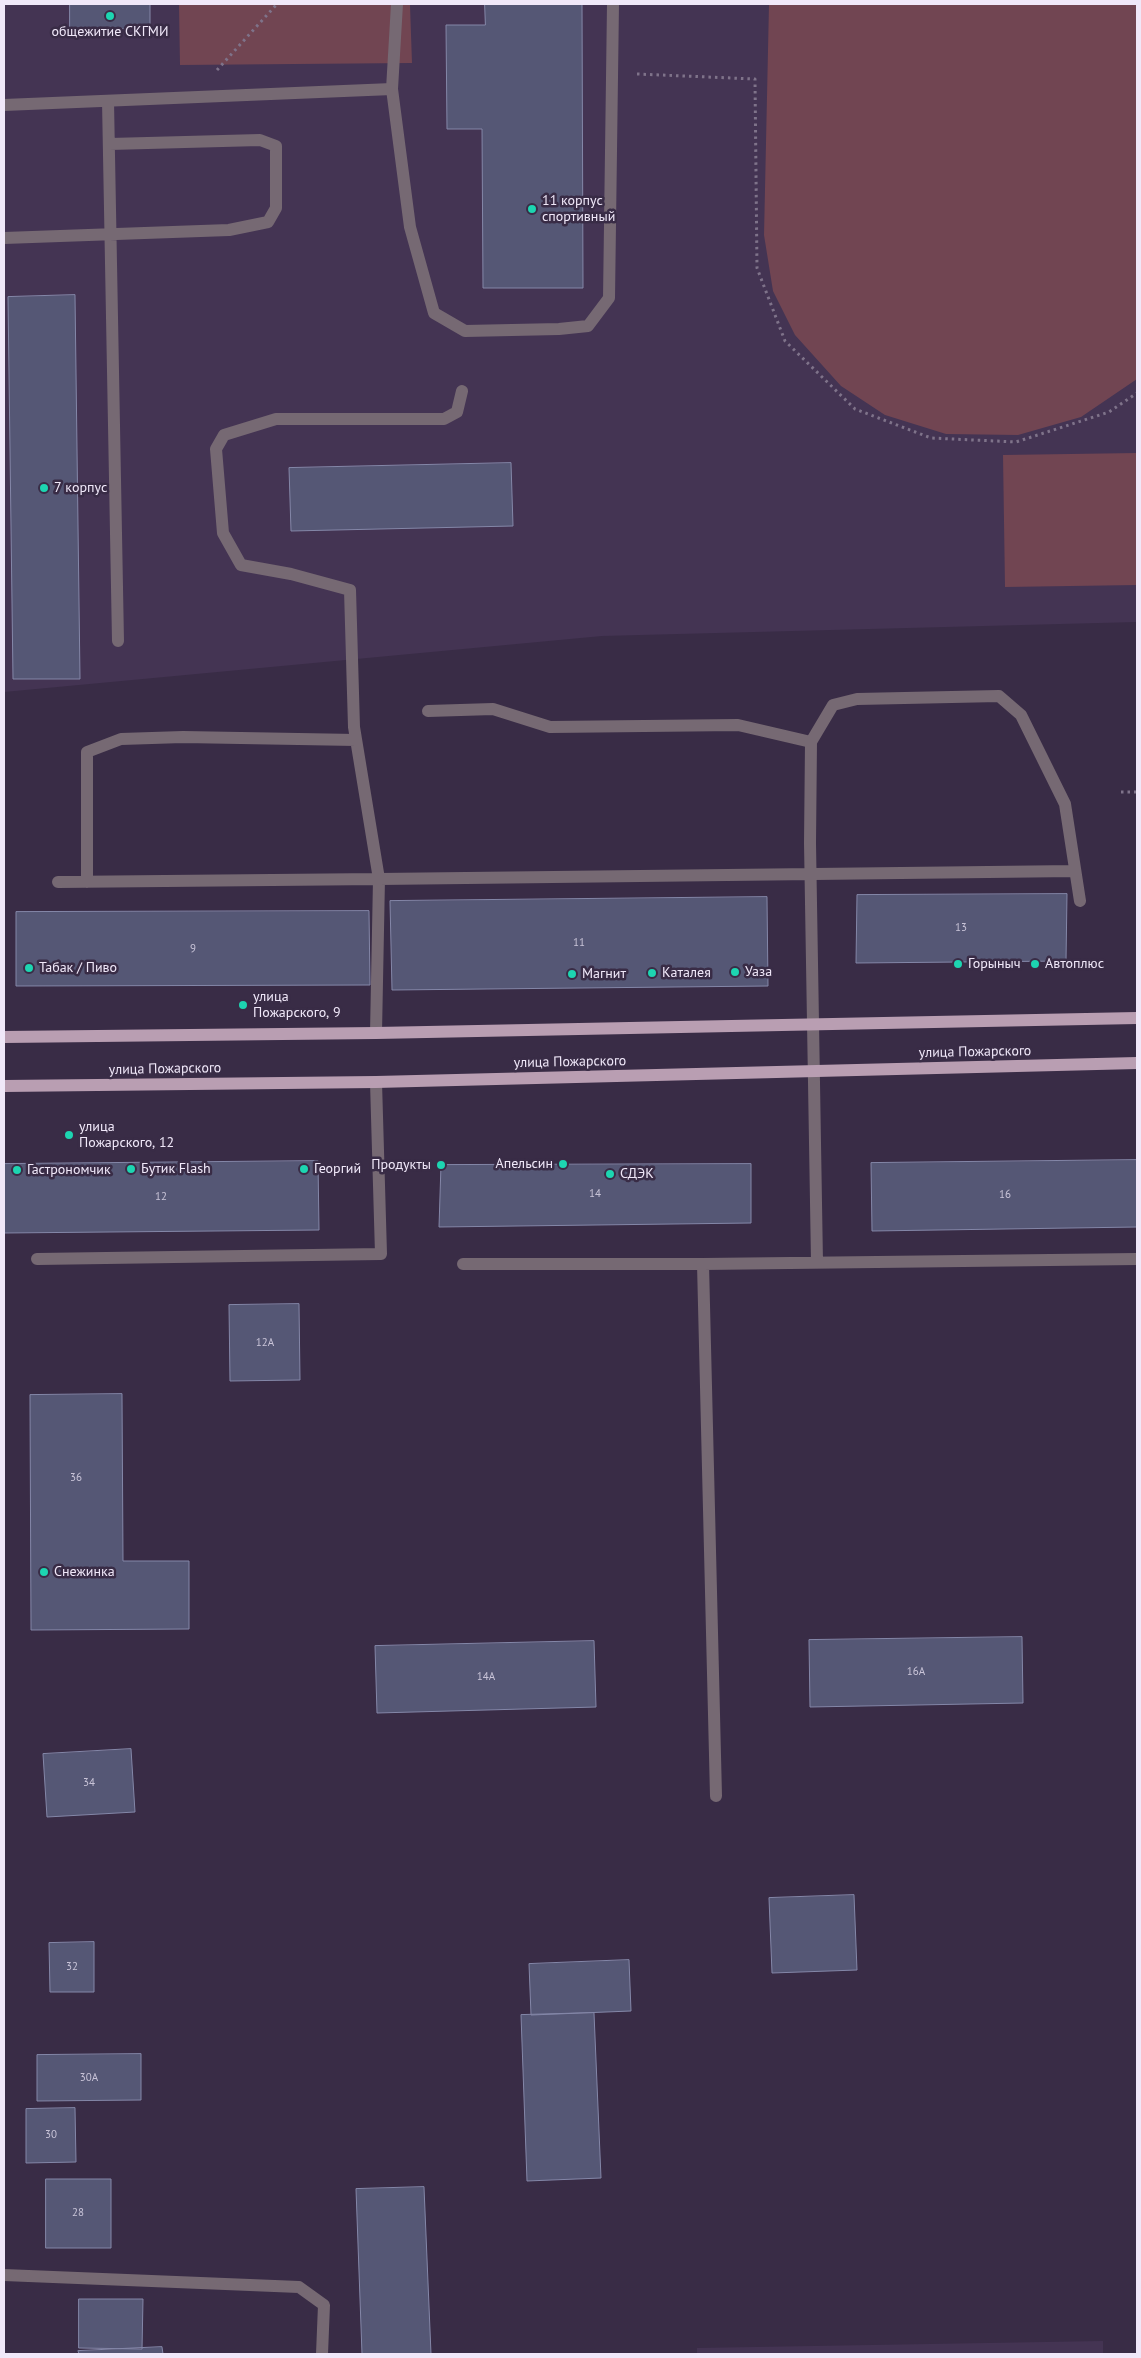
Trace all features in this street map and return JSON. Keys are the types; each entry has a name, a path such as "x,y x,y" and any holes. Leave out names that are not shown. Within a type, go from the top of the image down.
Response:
{"main road":[{"path":"4,1037 1137,1018"},
{"name":"улица Пожарского","path":"4,1086 376,1082 1137,1063"}],"lane":[{"path":"397,4 392,89 410,227 434,313 465,330 559,329 588,326 609,298 613,4"},
{"path":"4,104 392,89"},
{"path":"108,101 112,235 118,641"},
{"path":"4,238 229,230 268,222 276,208 276,146 260,140 110,144"},
{"path":"376,1032 379,879 354,727 350,590 291,574 241,565 222,533 216,449 224,435 276,419 444,419 457,412 462,391"},
{"path":"817,1262 811,874 811,742 833,705 857,699 1000,696 1021,715 1065,804 1080,901"},
{"path":"428,711 493,710 550,727 738,726 811,742"},
{"path":"87,882 87,752 121,738 356,740"},
{"path":"58,882 1075,871"},
{"path":"37,1259 382,1254 376,1082"},
{"path":"463,1264 703,1264 1137,1259"},
{"path":"703,1264 716,1796"},
{"path":"4,2275 299,2288 324,2305 322,2354"}],"path":[{"path":"202,97 215,72 277,4"},
{"path":"637,67 637,76 755,79 757,268 785,341 855,409 931,438 1016,442 1109,412 1137,394"},
{"path":"1121,792 1137,792"}],"shaded area":[{"path":"4,4 1137,4 1137,622 602,636 4,692"},
{"path":"179,4 442,5 410,5 412,63 180,65"},
{"path":"769,4 1137,4 1137,379 1081,417 1018,435 946,434 885,415 841,386 795,335 773,291 764,235"},
{"path":"1137,453 1137,585 1005,587 1003,455"},
{"path":"1103,2341 1103,2354 697,2354 697,2348"}],"building":[{"name":"общежитие СКГМИ","path":"70,4 150,4 150,28 70,30"},
{"name":"11 корпус спортивный","path":"485,4 582,4 583,288 483,288 482,129 447,129 446,25 485,25"},
{"name":"7 корпус","path":"75,295 80,679 13,679 8,297"},
{"path":"511,463 513,526 291,531 289,468"},
{"path":"1067,894 1066,961 856,963 857,895"},
{"path":"767,897 768,986 392,990 390,901"},
{"path":"369,911 370,985 16,986 16,912"},
{"path":"1137,1160 1137,1227 872,1231 871,1163"},
{"path":"318,1161 319,1230 4,1233 4,1164"},
{"path":"751,1164 751,1223 439,1227 441,1165"},
{"path":"299,1304 300,1380 230,1381 229,1305"},
{"path":"122,1394 123,1561 189,1561 189,1629 31,1630 30,1395"},
{"path":"1022,1637 1023,1703 810,1707 809,1640"},
{"path":"594,1641 596,1707 377,1713 375,1646"},
{"path":"131,1749 135,1812 47,1817 43,1754"},
{"path":"854,1895 857,1970 772,1973 769,1898"},
{"path":"94,1942 94,1992 50,1992 49,1943"},
{"path":"629,1960 631,2011 531,2015 529,1964"},
{"path":"594,2013 601,2178 527,2181 521,2015"},
{"path":"141,2054 141,2100 37,2101 37,2055"},
{"path":"75,2108 76,2162 26,2163 26,2109"},
{"path":"46,2179 111,2179 111,2248 46,2248"},
{"path":"424,2187 431,2354 362,2354 356,2189"},
{"path":"79,2299 143,2299 142,2349 79,2348"},
{"path":"162,2347 163,2354 79,2354 78,2351"}],"place":[{"name":"общежитие СКГМИ","path":"110,16"},
{"name":"11 корпус спортивный","path":"532,209"},
{"name":"7 корпус","path":"44,488"},
{"name":"Горыныч","path":"958,964"},
{"name":"Автоплюс","path":"1035,964"},
{"name":"Табак / Пиво","path":"29,968"},
{"name":"Уаза","path":"735,972"},
{"name":"Каталея","path":"652,973"},
{"name":"Магнит","path":"572,974"},
{"name":"улица Пожарского, 9","path":"243,1005"},
{"name":"улица Пожарского, 12","path":"69,1135"},
{"name":"Апельсин","path":"563,1164"},
{"name":"Продукты","path":"441,1165"},
{"name":"Бутик Flash","path":"131,1169"},
{"name":"Георгий","path":"304,1169"},
{"name":"Гастрономчик","path":"17,1170"},
{"name":"СДЭК","path":"610,1174"},
{"name":"Снежинка","path":"44,1572"}]}
